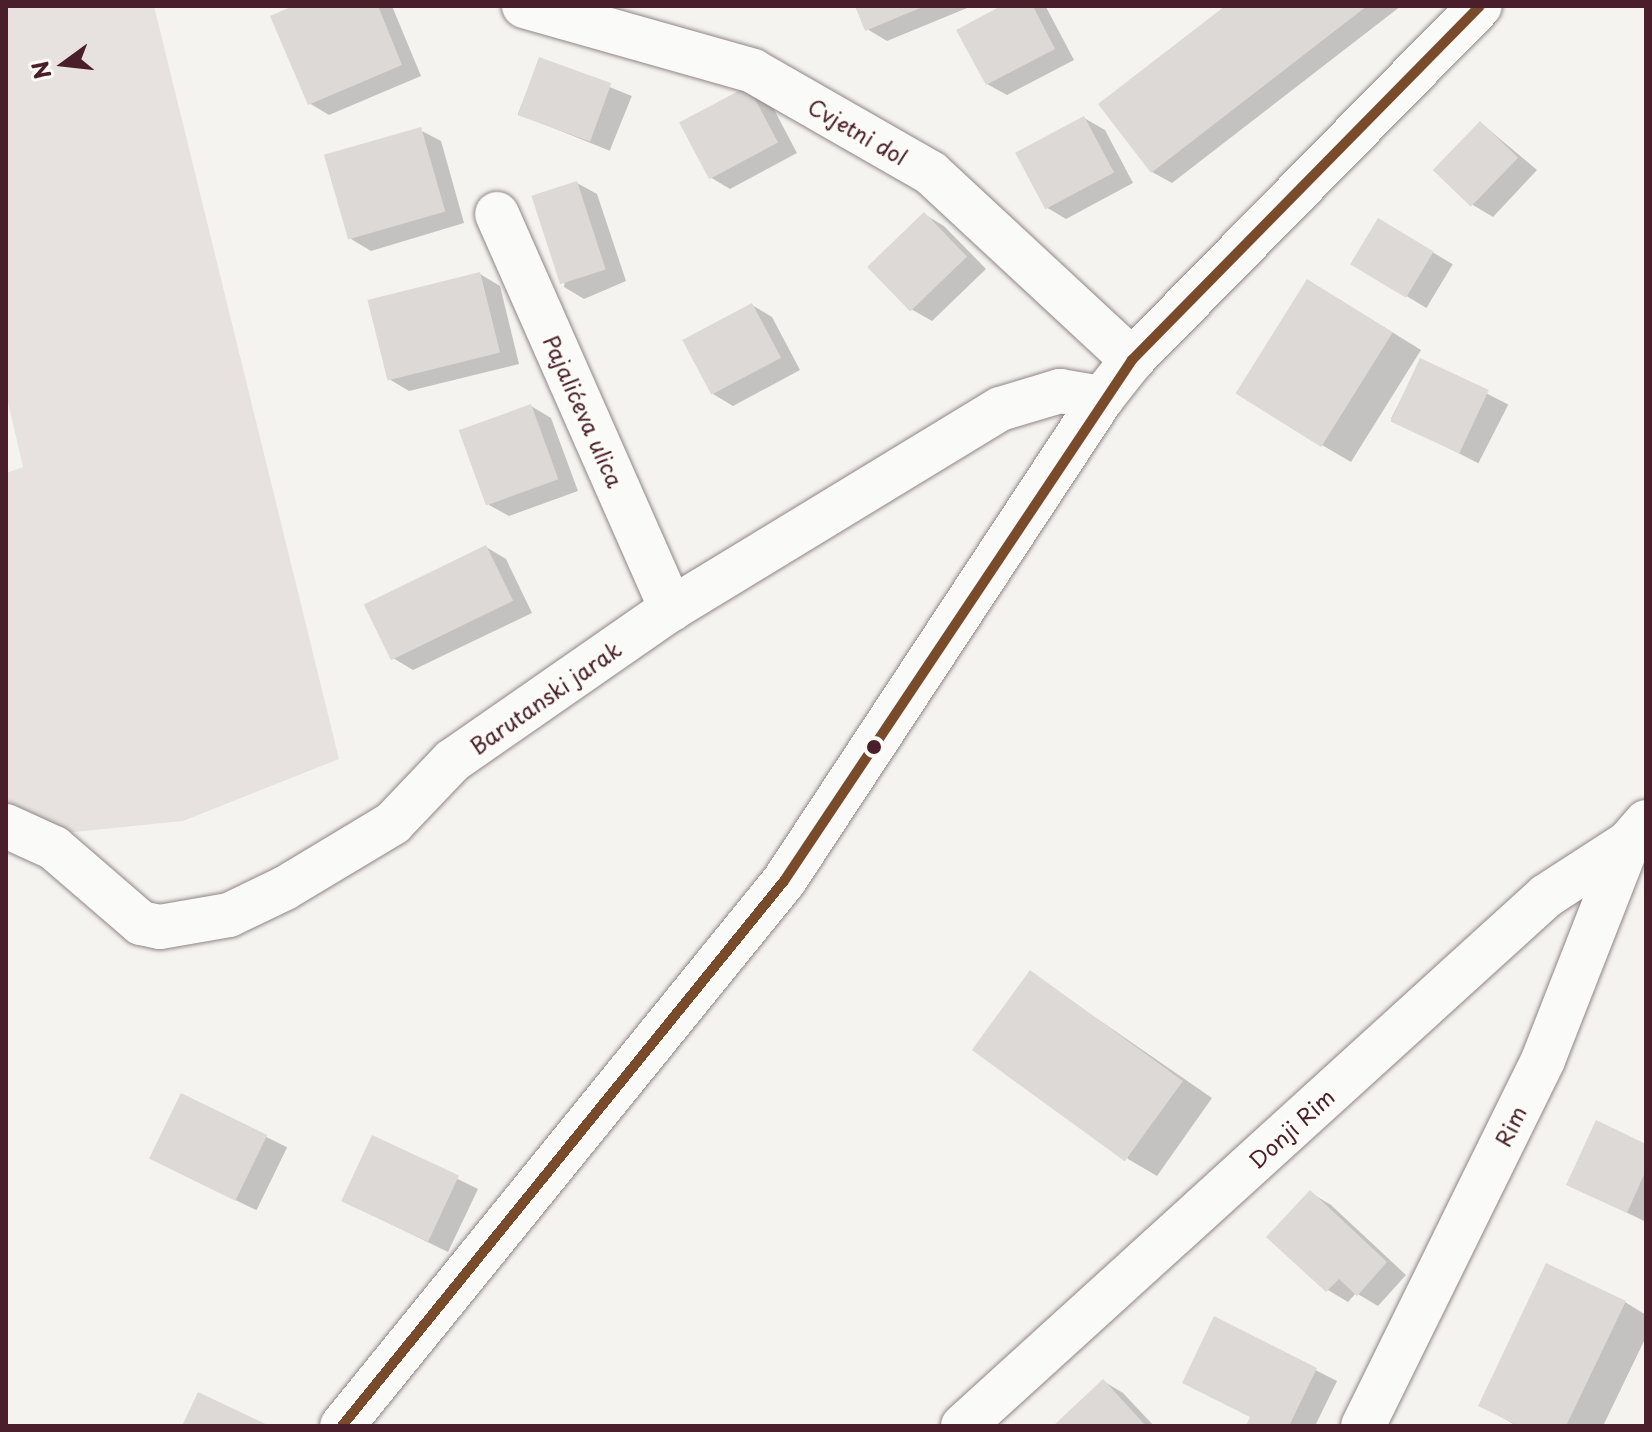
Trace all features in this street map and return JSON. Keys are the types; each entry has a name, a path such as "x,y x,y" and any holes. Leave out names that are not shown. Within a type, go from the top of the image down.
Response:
{"street":[{"name":"Cvjetni dol","path":"524,6 753,71 931,173 1132,360"},
{"path":"342,1426 784,881 1102,398 1132,360 1460,16"},
{"name":"Pajalićeva ulica","path":"497,214 671,609"},
{"name":"Barutanski jarak","path":"6,826 54,848 141,923 160,927 229,915 285,888 393,823 452,761 671,609 1000,409 1060,391 1102,398"},
{"name":"Donji Rim","path":"963,1426 1546,896 1637,833"},
{"name":"Rim","path":"1363,1426 1543,1060 1637,833"}],"shaded area":[{"path":"6,6 154,6 339,759 183,821 6,839 6,473 23,467 6,394"}],"building":[{"path":"293,6 378,6 402,65 308,105 270,16"},
{"path":"855,6 925,6 865,31"},
{"path":"1001,6 1033,6 1055,49 986,85 956,30"},
{"path":"1225,6 1367,6 1151,173 1098,104"},
{"path":"539,57 611,83 590,142 518,115"},
{"path":"748,86 778,143 709,179 679,123"},
{"path":"1084,116 1114,173 1045,209 1015,153"},
{"path":"1480,121 1518,158 1471,207 1433,170"},
{"path":"421,127 445,212 348,239 324,155"},
{"path":"577,181 606,269 560,284 531,196"},
{"path":"924,212 967,257 910,311 867,267"},
{"path":"1378,218 1434,251 1406,298 1350,264"},
{"path":"480,272 500,353 388,381 367,300"},
{"path":"1307,279 1393,333 1321,447 1235,393"},
{"path":"752,303 781,358 711,395 682,340"},
{"path":"1420,358 1489,390 1459,454 1390,421"},
{"path":"531,404 558,479 486,506 459,430"},
{"path":"486,545 513,601 391,660 364,605"},
{"path":"1030,970 1183,1081 1125,1161 972,1050"},
{"path":"181,1093 267,1135 235,1201 149,1159"},
{"path":"1596,1120 1646,1144 1646,1170 1627,1213 1566,1185"},
{"path":"372,1135 459,1176 428,1242 341,1201"},
{"path":"1310,1190 1387,1262 1357,1296 1339,1279 1326,1292 1266,1237"},
{"path":"1546,1263 1626,1301 1566,1426 1519,1426 1478,1406"},
{"path":"1214,1316 1317,1368 1289,1426 1246,1426 1250,1417 1182,1383"},
{"path":"1103,1379 1146,1426 1053,1426"},
{"path":"198,1392 270,1426 182,1426"}],"transit line":[{"path":"342,1426 784,881 1132,360 1480,6"}]}
